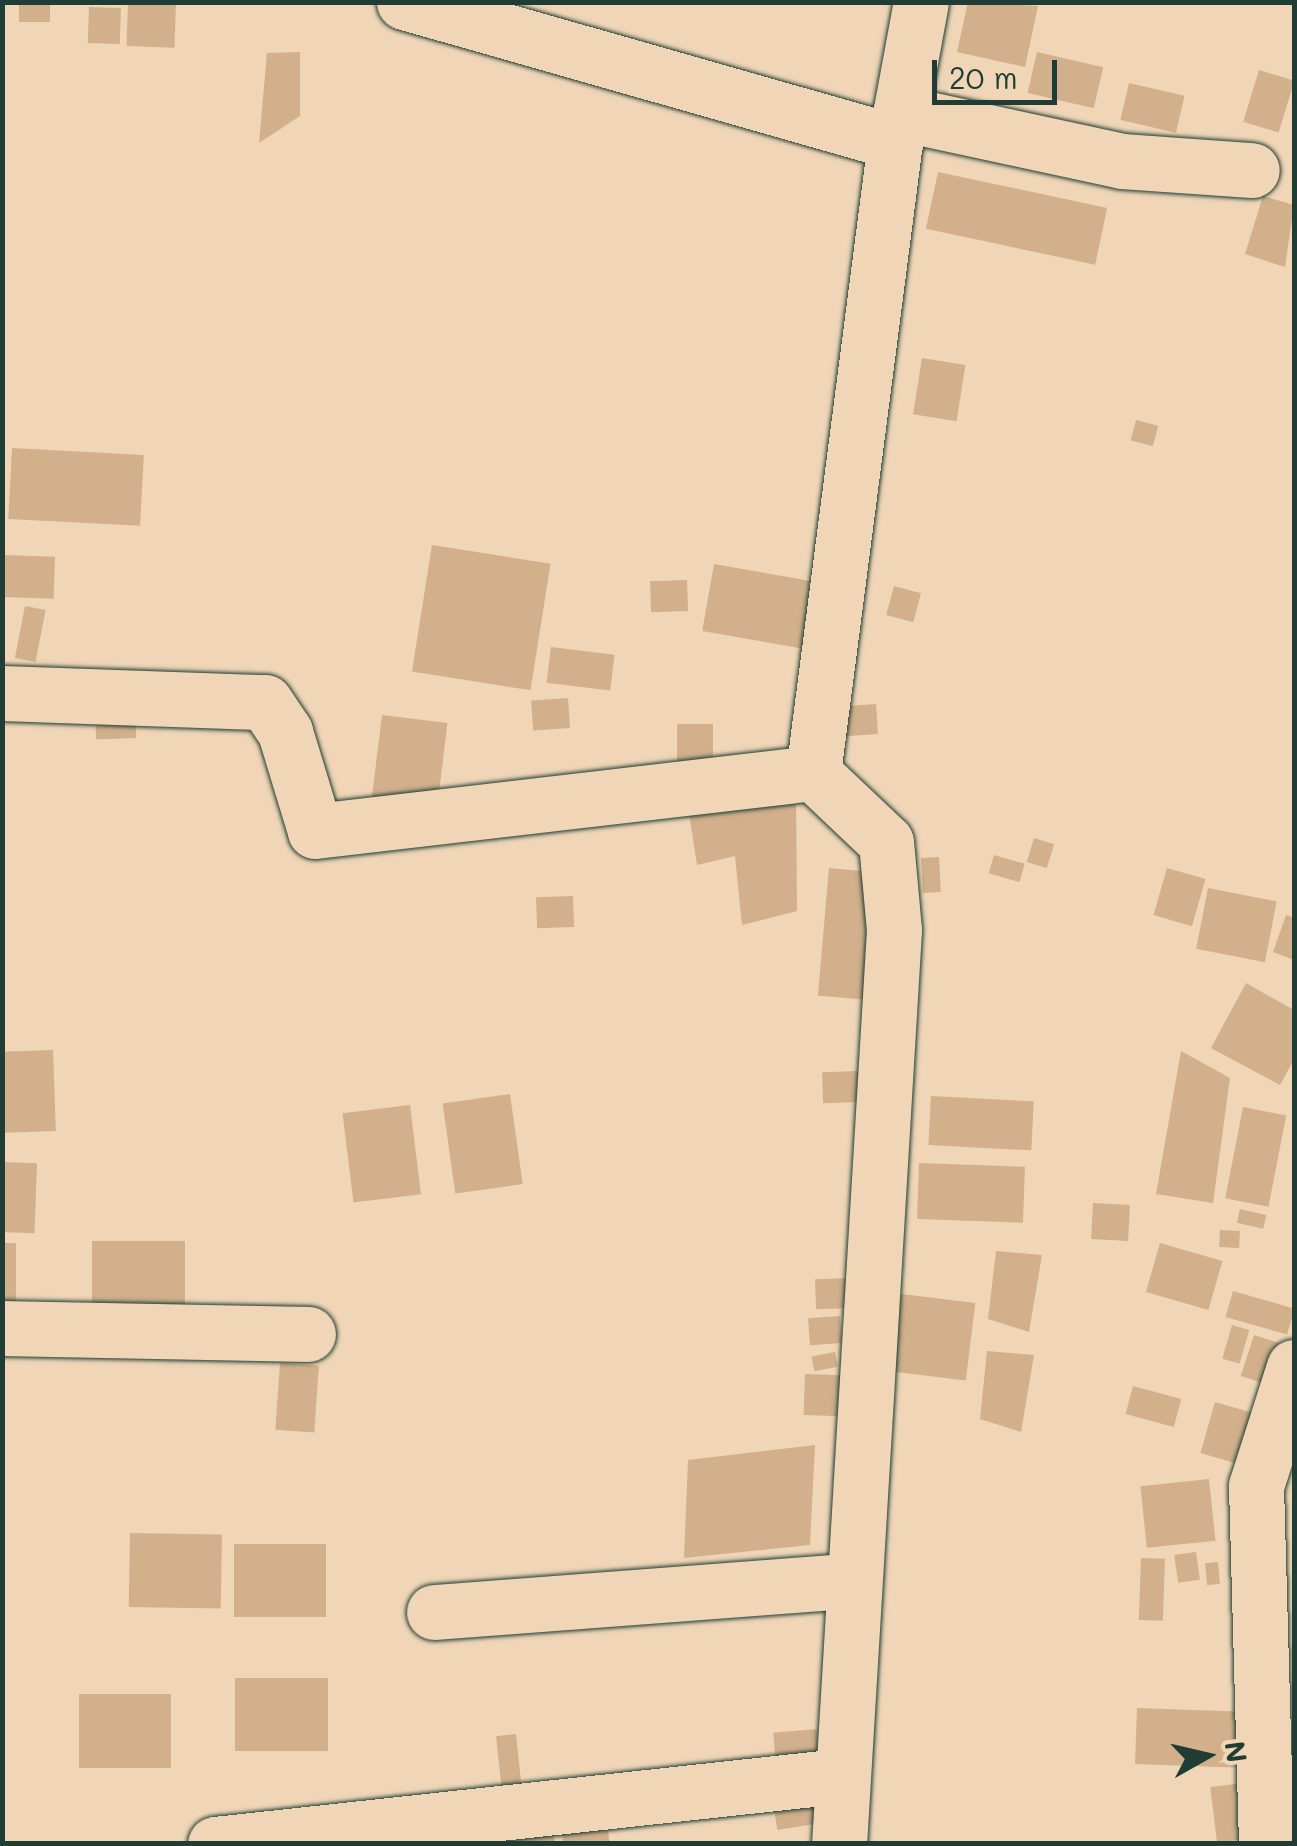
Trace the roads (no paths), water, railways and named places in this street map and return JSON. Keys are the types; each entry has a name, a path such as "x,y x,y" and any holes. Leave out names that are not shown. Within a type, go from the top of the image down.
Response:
{"street":[{"path":"404,2 897,128 1122,161 1252,170"},
{"path":"812,773 897,128 921,2"},
{"path":"2,693 265,702 285,732 316,832 812,773 886,842 894,930 849,1582 839,1844"},
{"path":"2,1328 308,1334"},
{"path":"1266,1844 1256,1486 1294,1367"},
{"path":"434,1612 849,1582"},
{"path":"215,1844 840,1776"}]}
